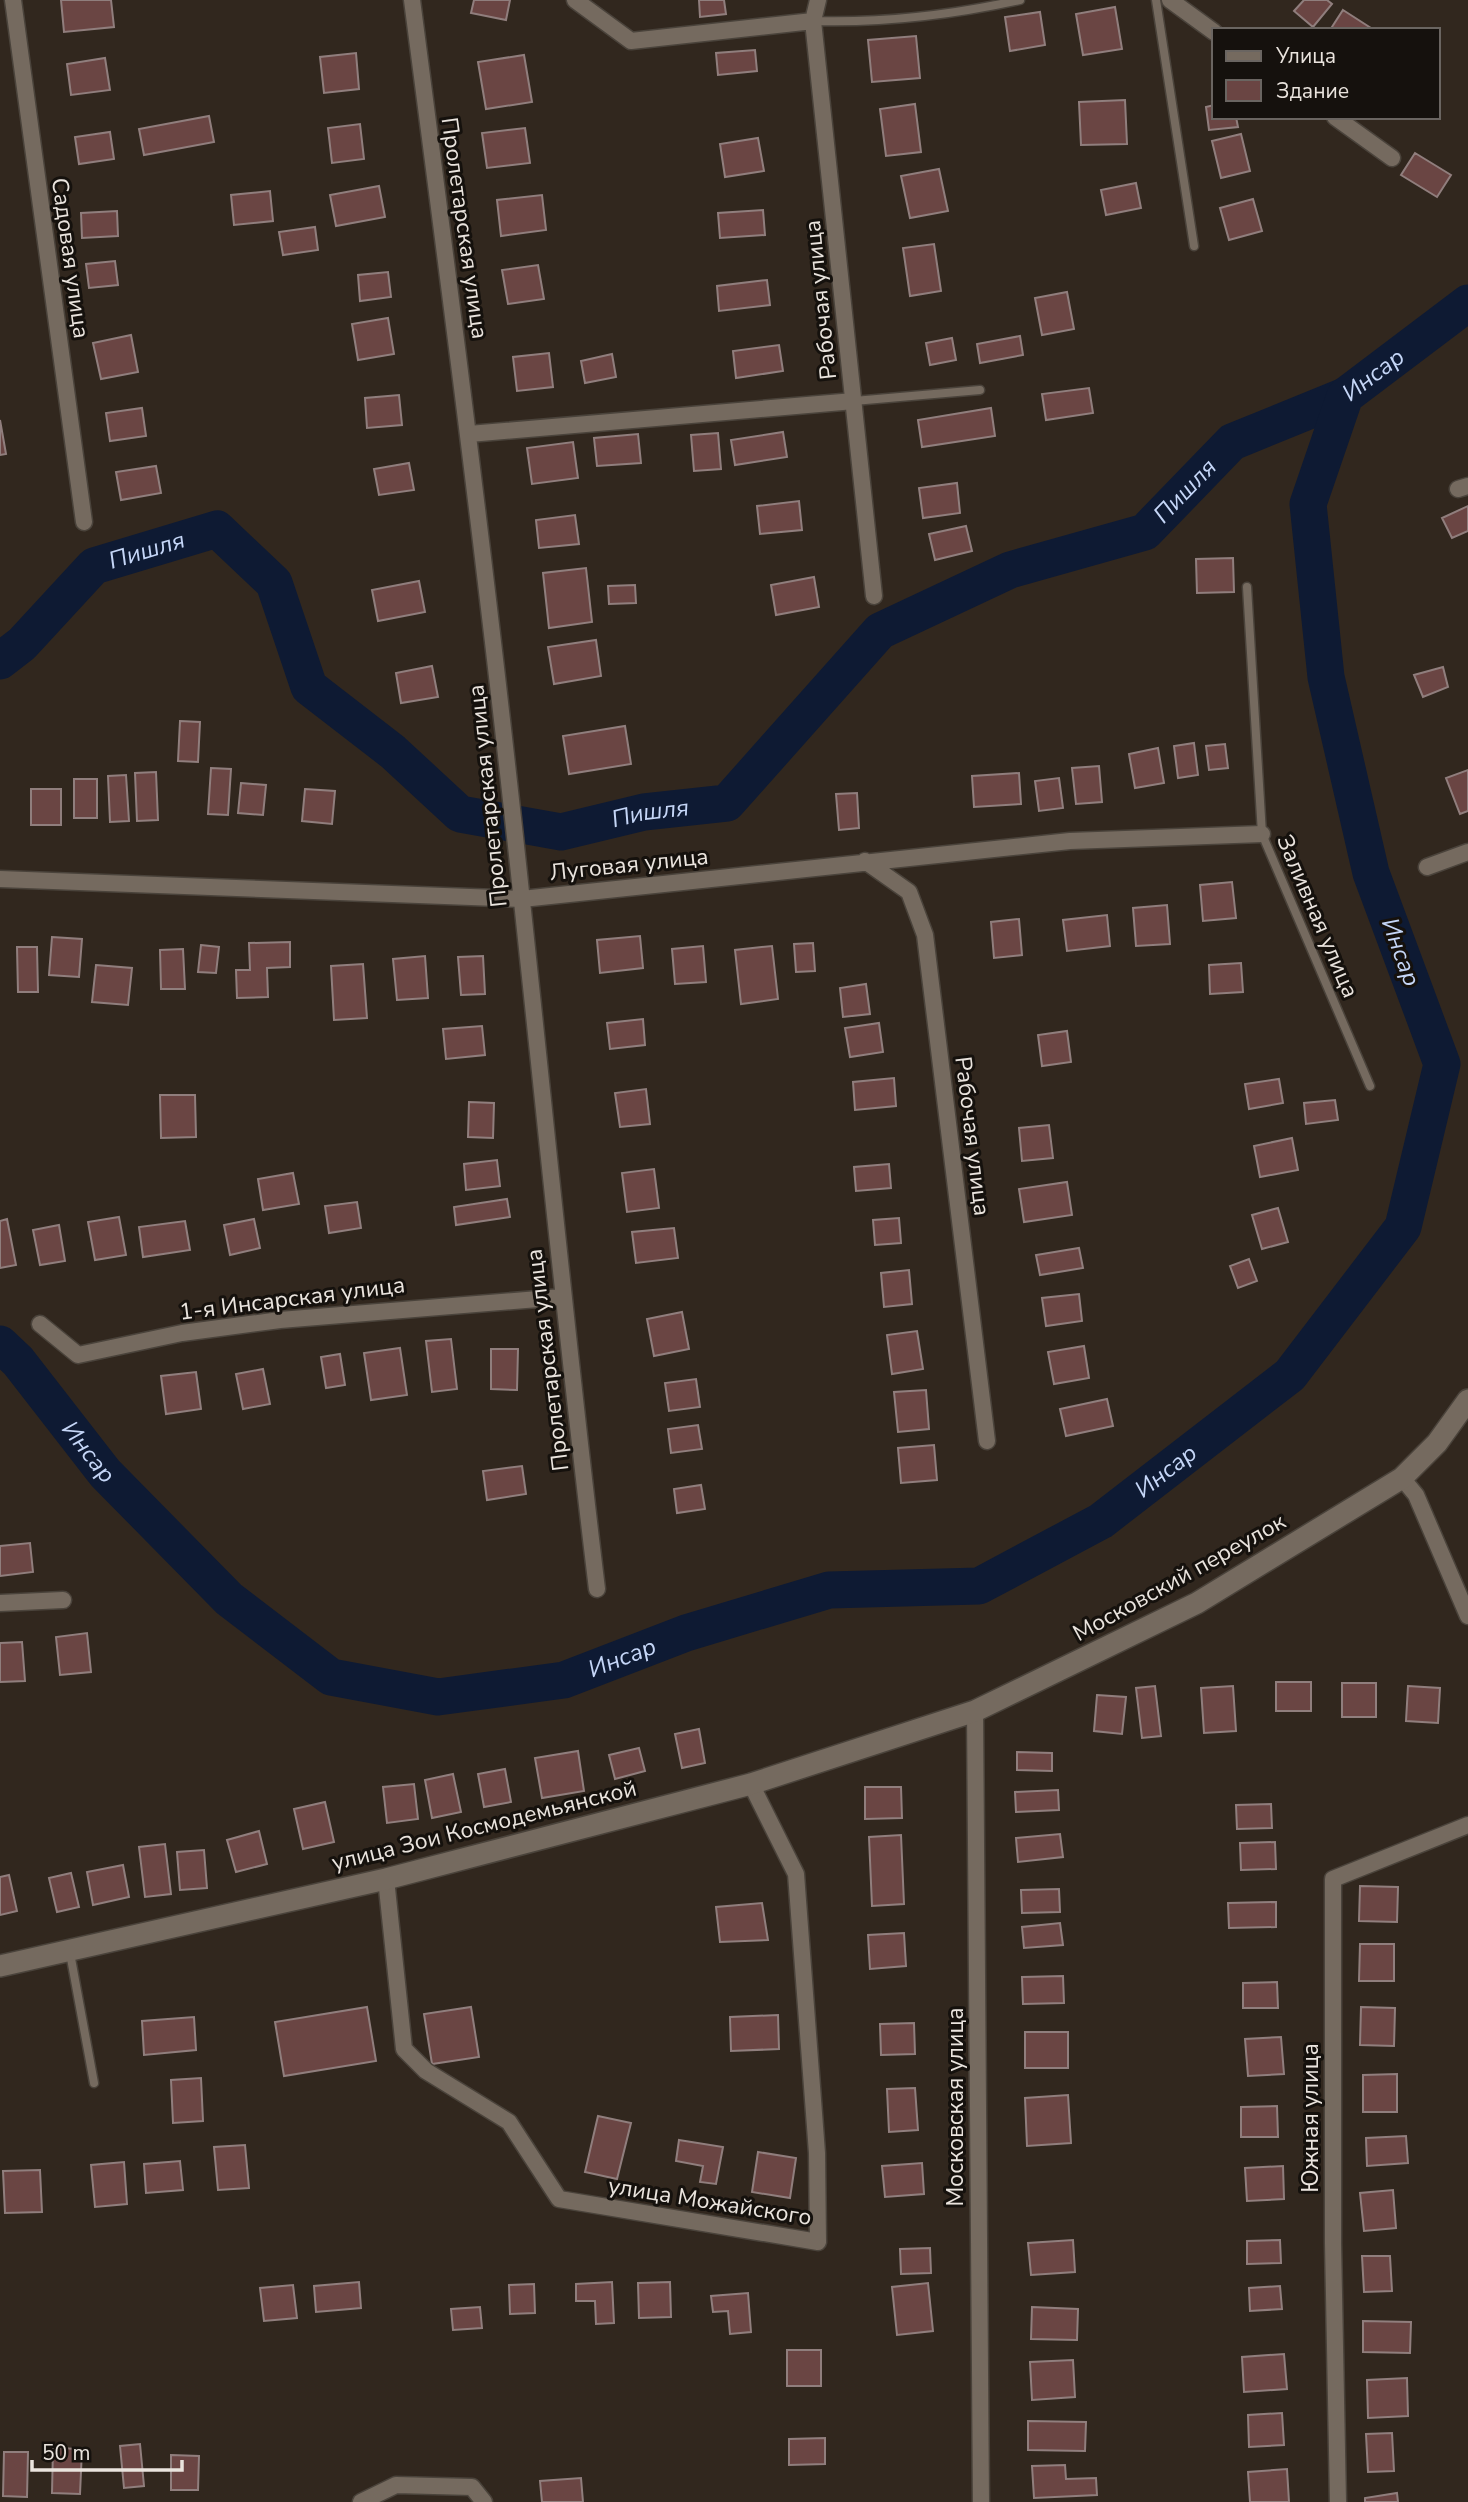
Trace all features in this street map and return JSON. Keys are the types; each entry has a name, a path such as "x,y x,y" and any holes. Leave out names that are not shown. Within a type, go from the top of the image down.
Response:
{"street":[{"name":"Садовая улица","path":"13,0 84,522"},
{"name":"Пролетарская улица","path":"412,0 469,433 510,785 562,1297 597,1589"},
{"path":"575,0 631,41 813,21"},
{"name":"Рабочая улица","path":"818,0 813,21 874,596"},
{"path":"1170,0 1212,31"},
{"path":"1338,119 1392,158"},
{"path":"469,433 854,401"},
{"name":"Луговая улица","path":"0,879 522,899 1070,841 1262,834"},
{"path":"1427,867 1468,852"},
{"name":"Рабочая улица","path":"865,861 909,892 925,936 987,1441"},
{"name":"1-я Инсарская улица","path":"40,1324 78,1355 182,1333 280,1320 562,1297"},
{"name":"Московский переулок","path":"975,1711 1197,1603 1402,1478 1437,1443 1468,1399"},
{"path":"1402,1478 1416,1495 1468,1616"},
{"path":"0,1603 63,1600"},
{"name":"улица Зои Космодемьянской","path":"0,1966 386,1879 751,1784 975,1711"},
{"name":"Московская улица","path":"975,1711 981,2502"},
{"name":"улица Можайского","path":"386,1879 404,2049 426,2071 509,2122 559,2199 818,2242 817,2152 796,1874 751,1784"},
{"name":"Южная улица","path":"1338,2502 1333,2243 1333,1879 1468,1825"},
{"path":"360,2502 396,2485 472,2487 484,2502"}],"lane":[{"path":"813,21 861,22 1020,0"},
{"path":"1156,0 1194,246"},
{"path":"854,401 980,390"},
{"name":"Заливная улица","path":"1247,587 1262,834 1370,1086"},
{"path":"70,1950 94,2083"}],"building":[{"path":"61,0 111,0 114,27 64,32"},
{"path":"474,0 510,0 506,20 471,13"},
{"path":"699,0 724,0 726,14 700,17"},
{"path":"1304,0 1327,0 1332,4 1313,27 1294,11"},
{"path":"1115,7 1122,49 1083,55 1076,14"},
{"path":"1343,10 1371,28 1331,28"},
{"path":"1040,12 1045,45 1010,51 1005,17"},
{"path":"916,36 920,78 872,82 868,40"},
{"path":"755,50 757,71 718,75 716,53"},
{"path":"356,53 359,89 324,93 320,57"},
{"path":"524,55 532,102 486,109 478,62"},
{"path":"105,58 110,90 71,95 67,64"},
{"path":"1125,100 1127,144 1081,145 1079,102"},
{"path":"915,104 921,152 886,156 880,109"},
{"path":"1212,106 1212,119 1236,119 1238,127 1209,130 1206,107"},
{"path":"209,116 214,142 144,155 139,129"},
{"path":"360,124 364,159 332,163 328,128"},
{"path":"525,128 530,163 487,168 482,133"},
{"path":"110,132 114,159 79,164 75,137"},
{"path":"1241,134 1250,171 1221,178 1212,141"},
{"path":"758,138 764,171 725,177 720,144"},
{"path":"1415,153 1451,175 1437,197 1401,175"},
{"path":"939,169 948,211 910,218 901,176"},
{"path":"1136,183 1141,208 1106,215 1101,190"},
{"path":"379,186 385,217 336,226 330,195"},
{"path":"270,191 273,221 234,225 231,195"},
{"path":"542,195 546,230 501,236 497,200"},
{"path":"1253,199 1262,231 1229,240 1220,208"},
{"path":"763,210 765,235 720,238 718,213"},
{"path":"117,211 118,236 82,238 81,213"},
{"path":"315,227 318,250 283,255 279,232"},
{"path":"934,244 941,291 910,296 903,248"},
{"path":"115,261 118,285 89,288 86,264"},
{"path":"538,265 544,299 508,304 502,270"},
{"path":"388,272 391,297 360,301 358,275"},
{"path":"767,280 770,305 719,311 717,286"},
{"path":"1067,292 1074,329 1042,335 1035,298"},
{"path":"388,318 394,354 358,360 352,324"},
{"path":"131,335 138,372 101,379 93,343"},
{"path":"1020,336 1023,355 980,363 977,344"},
{"path":"952,338 956,360 930,365 926,343"},
{"path":"779,345 783,371 736,378 733,351"},
{"path":"549,353 553,387 517,391 513,357"},
{"path":"612,354 616,377 585,383 581,361"},
{"path":"1089,388 1093,413 1046,420 1042,394"},
{"path":"399,395 402,425 367,428 365,398"},
{"path":"142,408 146,436 110,441 106,413"},
{"path":"991,408 995,436 922,447 918,420"},
{"path":"0,420 6,454 0,455"},
{"path":"783,432 787,457 735,465 731,440"},
{"path":"718,433 721,469 694,471 691,435"},
{"path":"638,434 641,463 597,466 594,438"},
{"path":"573,442 578,478 532,484 527,448"},
{"path":"409,463 414,490 379,495 374,469"},
{"path":"156,466 161,493 121,500 116,472"},
{"path":"957,483 960,513 923,518 919,488"},
{"path":"799,501 802,530 760,534 757,506"},
{"path":"1468,506 1468,531 1452,538 1442,518"},
{"path":"575,515 579,544 539,548 536,520"},
{"path":"966,526 972,551 935,560 929,534"},
{"path":"1233,558 1234,592 1197,593 1196,559"},
{"path":"586,568 592,622 549,628 543,573"},
{"path":"814,577 819,607 776,615 771,585"},
{"path":"419,581 425,612 378,621 372,590"},
{"path":"635,585 636,603 609,604 608,586"},
{"path":"596,640 601,676 554,684 548,647"},
{"path":"432,666 438,697 401,703 396,673"},
{"path":"1443,667 1448,687 1423,697 1414,675"},
{"path":"180,721 200,722 198,762 178,761"},
{"path":"625,726 631,764 569,774 563,736"},
{"path":"1194,743 1198,775 1178,778 1174,746"},
{"path":"1225,744 1228,768 1209,770 1206,746"},
{"path":"1158,748 1164,783 1135,788 1129,754"},
{"path":"1099,766 1102,802 1076,804 1072,768"},
{"path":"211,768 231,769 228,815 208,814"},
{"path":"1468,770 1468,811 1460,814 1446,778"},
{"path":"156,772 158,820 137,821 135,773"},
{"path":"1019,773 1021,804 974,807 972,776"},
{"path":"126,775 129,821 110,822 108,776"},
{"path":"1059,778 1063,808 1039,811 1035,781"},
{"path":"74,779 97,779 97,818 74,818"},
{"path":"241,783 266,785 263,815 238,813"},
{"path":"31,789 61,789 61,825 31,825"},
{"path":"305,789 335,791 332,824 302,821"},
{"path":"857,793 859,828 839,830 836,794"},
{"path":"1232,882 1236,918 1203,921 1200,885"},
{"path":"1167,905 1170,944 1136,946 1133,908"},
{"path":"1107,915 1110,946 1067,951 1063,920"},
{"path":"1019,919 1022,955 994,958 991,922"},
{"path":"640,936 643,968 600,973 597,940"},
{"path":"52,937 82,939 79,977 49,975"},
{"path":"290,942 290,967 267,968 268,997 237,998 236,970 250,970 249,943"},
{"path":"813,943 815,971 796,972 794,944"},
{"path":"201,945 219,947 216,973 198,972"},
{"path":"703,946 706,982 675,984 672,949"},
{"path":"772,946 778,999 741,1004 735,950"},
{"path":"17,947 37,947 38,992 18,992"},
{"path":"183,949 185,989 161,989 160,950"},
{"path":"425,956 428,998 397,1000 393,959"},
{"path":"483,956 485,994 461,995 458,957"},
{"path":"1241,963 1243,992 1210,994 1209,965"},
{"path":"363,964 367,1018 334,1020 331,966"},
{"path":"96,965 132,968 128,1005 92,1002"},
{"path":"866,984 870,1014 843,1017 840,988"},
{"path":"643,1019 645,1045 610,1049 607,1023"},
{"path":"879,1023 883,1052 850,1057 845,1028"},
{"path":"482,1026 485,1055 446,1059 443,1029"},
{"path":"1067,1031 1071,1062 1042,1066 1038,1035"},
{"path":"894,1078 896,1106 855,1110 853,1082"},
{"path":"1279,1079 1283,1103 1249,1109 1245,1084"},
{"path":"646,1089 650,1124 620,1127 615,1093"},
{"path":"160,1095 195,1095 196,1137 161,1138"},
{"path":"1335,1100 1338,1120 1306,1124 1304,1103"},
{"path":"469,1102 494,1103 493,1138 468,1137"},
{"path":"1049,1125 1053,1158 1022,1161 1019,1128"},
{"path":"1292,1138 1298,1170 1260,1177 1254,1146"},
{"path":"497,1160 500,1186 466,1190 464,1164"},
{"path":"889,1164 891,1188 856,1191 854,1167"},
{"path":"654,1169 659,1208 627,1212 622,1173"},
{"path":"293,1173 299,1204 263,1210 258,1179"},
{"path":"1067,1182 1072,1215 1024,1222 1019,1189"},
{"path":"507,1199 510,1217 456,1225 454,1207"},
{"path":"357,1202 361,1228 329,1233 325,1206"},
{"path":"1278,1208 1288,1242 1262,1249 1252,1215"},
{"path":"119,1217 126,1255 95,1260 88,1222"},
{"path":"899,1218 901,1243 875,1245 873,1220"},
{"path":"7,1219 16,1265 0,1268 0,1221"},
{"path":"254,1219 260,1248 230,1255 224,1225"},
{"path":"185,1221 190,1250 143,1257 139,1227"},
{"path":"59,1225 65,1261 40,1265 33,1230"},
{"path":"674,1228 678,1258 636,1263 632,1232"},
{"path":"1079,1248 1083,1268 1040,1275 1036,1255"},
{"path":"1249,1259 1257,1281 1238,1288 1230,1266"},
{"path":"909,1270 912,1304 884,1307 881,1273"},
{"path":"1079,1294 1082,1321 1046,1326 1042,1298"},
{"path":"682,1312 689,1349 654,1356 647,1319"},
{"path":"917,1331 923,1369 892,1374 887,1335"},
{"path":"451,1339 457,1389 432,1392 426,1341"},
{"path":"1084,1346 1089,1378 1054,1384 1048,1352"},
{"path":"400,1348 407,1395 371,1400 364,1353"},
{"path":"491,1349 518,1349 517,1390 491,1389"},
{"path":"340,1354 345,1385 326,1388 321,1357"},
{"path":"263,1369 270,1404 243,1409 236,1374"},
{"path":"196,1372 201,1409 166,1414 161,1376"},
{"path":"696,1379 700,1407 669,1411 665,1383"},
{"path":"926,1390 929,1429 898,1432 894,1392"},
{"path":"1107,1399 1113,1426 1066,1436 1060,1409"},
{"path":"698,1425 702,1449 671,1453 668,1429"},
{"path":"934,1445 937,1480 901,1483 898,1448"},
{"path":"522,1466 526,1494 487,1500 483,1471"},
{"path":"701,1485 705,1509 677,1513 674,1489"},
{"path":"30,1543 33,1572 0,1576 0,1546"},
{"path":"87,1633 91,1672 60,1675 56,1637"},
{"path":"22,1642 25,1681 0,1682 0,1643"},
{"path":"1276,1682 1311,1682 1311,1711 1276,1711"},
{"path":"1342,1683 1376,1683 1376,1717 1342,1717"},
{"path":"1155,1686 1161,1736 1142,1738 1136,1688"},
{"path":"1233,1686 1236,1731 1204,1733 1201,1688"},
{"path":"1408,1686 1440,1688 1438,1723 1406,1721"},
{"path":"1097,1695 1126,1697 1122,1734 1094,1731"},
{"path":"699,1729 705,1763 682,1768 675,1734"},
{"path":"639,1748 645,1771 615,1779 609,1755"},
{"path":"578,1751 584,1791 542,1798 535,1758"},
{"path":"1017,1752 1052,1753 1052,1771 1017,1770"},
{"path":"505,1769 511,1802 484,1807 478,1774"},
{"path":"453,1774 461,1812 432,1818 425,1780"},
{"path":"414,1784 418,1819 387,1823 383,1787"},
{"path":"865,1787 901,1787 902,1818 865,1819"},
{"path":"1058,1790 1059,1810 1016,1812 1015,1792"},
{"path":"325,1802 334,1842 303,1849 294,1809"},
{"path":"1271,1804 1272,1828 1237,1829 1236,1805"},
{"path":"259,1831 267,1864 236,1872 227,1840"},
{"path":"1060,1834 1063,1857 1018,1862 1016,1838"},
{"path":"901,1835 904,1904 872,1906 869,1837"},
{"path":"1275,1842 1276,1869 1241,1870 1240,1843"},
{"path":"165,1844 171,1894 145,1897 139,1847"},
{"path":"204,1850 207,1888 180,1890 177,1852"},
{"path":"123,1865 129,1897 93,1905 87,1872"},
{"path":"71,1873 79,1907 57,1912 49,1878"},
{"path":"9,1875 17,1911 0,1915 0,1877"},
{"path":"1360,1886 1398,1887 1397,1922 1359,1921"},
{"path":"1059,1889 1060,1912 1022,1913 1021,1890"},
{"path":"1276,1902 1276,1927 1229,1928 1228,1903"},
{"path":"762,1903 768,1940 720,1942 716,1907"},
{"path":"1060,1923 1063,1945 1024,1948 1022,1927"},
{"path":"904,1933 906,1966 870,1969 868,1935"},
{"path":"1360,1944 1394,1944 1394,1981 1359,1981"},
{"path":"1063,1976 1064,2003 1023,2004 1022,1977"},
{"path":"1277,1982 1278,2008 1243,2008 1243,1983"},
{"path":"367,2007 376,2061 284,2076 275,2022"},
{"path":"471,2007 479,2057 432,2064 424,2014"},
{"path":"1361,2007 1395,2008 1394,2046 1360,2045"},
{"path":"778,2015 779,2049 731,2051 730,2017"},
{"path":"194,2017 196,2050 144,2055 142,2021"},
{"path":"914,2023 915,2054 881,2055 880,2024"},
{"path":"1025,2032 1068,2032 1068,2068 1025,2068"},
{"path":"1281,2037 1284,2074 1248,2076 1245,2039"},
{"path":"1397,2074 1397,2112 1363,2112 1363,2075"},
{"path":"201,2078 203,2121 173,2123 171,2080"},
{"path":"915,2088 918,2130 889,2132 887,2089"},
{"path":"1068,2095 1071,2143 1027,2146 1025,2098"},
{"path":"1277,2106 1278,2137 1241,2137 1241,2107"},
{"path":"598,2116 631,2123 617,2179 585,2172"},
{"path":"1406,2136 1408,2163 1367,2166 1366,2138"},
{"path":"679,2140 723,2147 716,2184 700,2182 703,2166 676,2161"},
{"path":"245,2145 249,2188 218,2190 214,2147"},
{"path":"758,2152 796,2158 790,2198 752,2192"},
{"path":"180,2161 183,2190 146,2193 144,2164"},
{"path":"124,2162 127,2204 95,2207 91,2165"},
{"path":"922,2163 924,2194 885,2197 882,2166"},
{"path":"1283,2166 1284,2199 1247,2201 1245,2168"},
{"path":"40,2170 42,2212 5,2213 3,2171"},
{"path":"1393,2190 1396,2228 1364,2231 1360,2193"},
{"path":"1073,2240 1075,2272 1031,2275 1028,2243"},
{"path":"1280,2240 1281,2263 1247,2264 1247,2241"},
{"path":"930,2248 931,2273 901,2274 900,2249"},
{"path":"1362,2256 1390,2256 1392,2291 1364,2292"},
{"path":"359,2282 361,2308 316,2312 314,2286"},
{"path":"612,2282 614,2323 596,2324 595,2301 576,2301 576,2284"},
{"path":"670,2282 671,2317 639,2318 638,2283"},
{"path":"928,2283 933,2331 897,2335 892,2287"},
{"path":"534,2284 535,2313 510,2314 509,2285"},
{"path":"293,2285 297,2318 264,2321 260,2288"},
{"path":"1280,2286 1282,2309 1250,2311 1249,2288"},
{"path":"748,2293 751,2332 730,2334 728,2311 713,2312 711,2296"},
{"path":"480,2307 482,2328 453,2330 451,2309"},
{"path":"1032,2307 1078,2309 1077,2340 1031,2339"},
{"path":"1363,2321 1411,2322 1410,2353 1363,2352"},
{"path":"787,2350 821,2350 821,2386 787,2386"},
{"path":"1284,2354 1287,2389 1244,2392 1242,2357"},
{"path":"1073,2360 1075,2397 1032,2400 1030,2362"},
{"path":"1407,2378 1408,2416 1368,2418 1367,2380"},
{"path":"1282,2413 1284,2445 1249,2447 1248,2415"},
{"path":"1028,2421 1086,2422 1085,2451 1028,2450"},
{"path":"1392,2433 1394,2471 1368,2472 1366,2434"},
{"path":"825,2438 825,2464 789,2465 789,2439"},
{"path":"140,2444 144,2486 124,2488 120,2446"},
{"path":"53,2448 82,2449 80,2494 52,2493"},
{"path":"4,2452 28,2452 27,2497 3,2496"},
{"path":"171,2455 199,2456 198,2490 171,2490"},
{"path":"1065,2465 1066,2479 1096,2478 1097,2495 1034,2498 1032,2466"},
{"path":"1287,2469 1289,2502 1250,2502 1248,2472"},
{"path":"581,2478 583,2502 542,2502 540,2481"},
{"path":"1397,2493 1398,2502 1365,2502 1365,2498"}],"waterway":[{"name":"Инсар","path":"0,1344 18,1361 105,1473 229,1599 331,1677 438,1697 564,1680 686,1633 829,1590 979,1586 1101,1521 1290,1375 1403,1227 1442,1064 1371,873 1326,677 1308,504 1345,396 1468,303"},
{"name":"Пишля","path":"0,661 22,644 94,566 217,529 274,583 309,687 393,752 460,814 561,832 644,812 727,803 880,631 1010,570 1145,532 1232,442 1345,396"}]}
